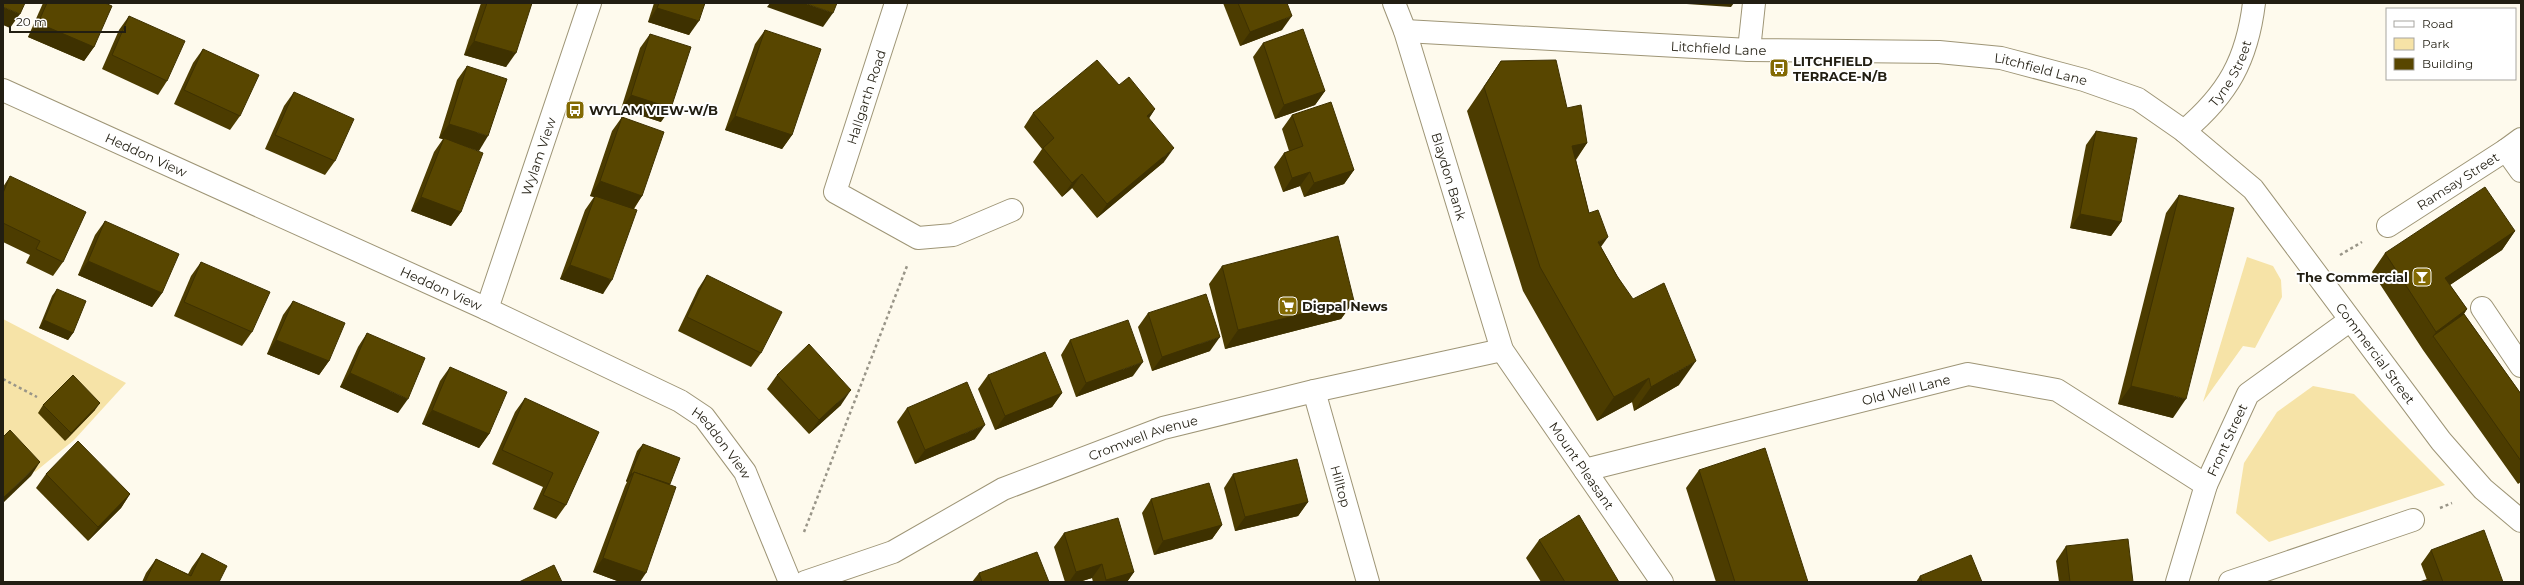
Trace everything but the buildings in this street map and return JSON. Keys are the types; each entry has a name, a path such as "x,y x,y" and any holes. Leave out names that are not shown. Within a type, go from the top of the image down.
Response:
{"street":[{"name":"Wylam View","path":"487,309 590,3"},
{"name":"Hallgarth Road","path":"896,3 835,192 918,238"},
{"name":"Blaydon Bank","path":"1394,3 1405,31 1502,350"},
{"path":"1749,50 1754,3"},
{"name":"Tyne Street","path":"2184,130 2206,112 2228,83 2246,51 2254,3"},
{"name":"Litchfield Lane","path":"1405,31 1749,50 1939,52 2001,58 2084,80 2138,100 2184,130"},
{"name":"Heddon View","path":"3,90 487,309 680,401 704,417 745,472 794,580"},
{"name":"Commercial Street","path":"2184,130 2253,189 2441,441 2483,489 2521,521"},
{"name":"Ramsay Street","path":"2388,226 2513,145 2521,171"},
{"path":"918,238 953,235 1012,210"},
{"path":"2482,308 2521,366"},
{"name":"Front Street","path":"2177,582 2206,485 2248,394 2350,321"},
{"name":"Cromwell Avenue","path":"794,580 893,552 1003,489 1163,428 1314,391 1502,350"},
{"name":"Mount Pleasant","path":"1502,350 1662,582"},
{"name":"Old Well Lane","path":"1585,470 1968,374 2057,390 2206,485"},
{"name":"Hilltop","path":"1314,391 1368,582"},
{"path":"2230,582 2412,520"}],"path":[{"path":"2314,271 2388,226"},
{"path":"794,580 918,238"},
{"path":"3,379 37,397"},
{"path":"2412,520 2483,489"}],"green space":[{"path":"2247,257 2273,266 2281,280 2282,297 2255,348 2243,346 2203,402"},
{"path":"3,319 126,383 74,440 35,472 3,438"},
{"path":"2313,386 2354,394 2445,485 2269,542 2236,513 2244,463 2277,412"}],"place":[{"name":"LITCHFIELD TERRACE-N/B","path":"1779,68"},
{"name":"WYLAM VIEW-W/B","path":"575,110"},
{"name":"The Commercial","path":"2422,277"},
{"name":"Digpal News","path":"1288,306"}]}
